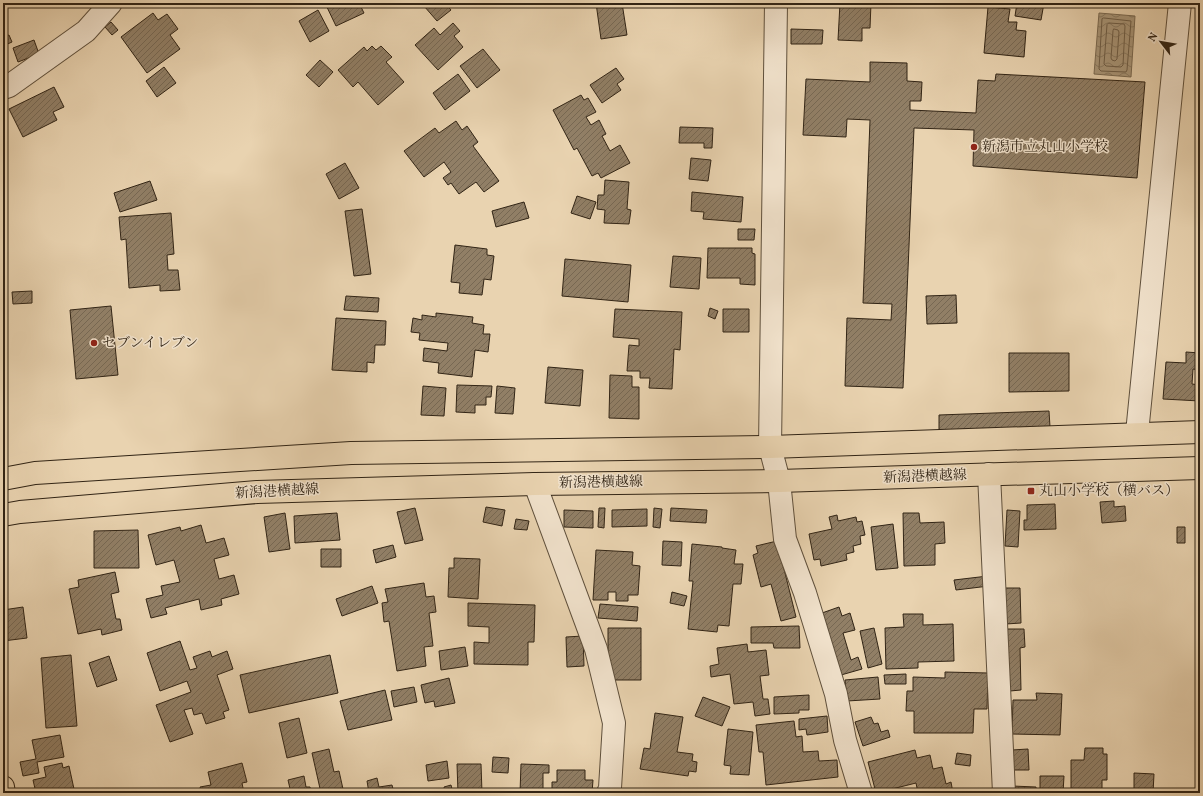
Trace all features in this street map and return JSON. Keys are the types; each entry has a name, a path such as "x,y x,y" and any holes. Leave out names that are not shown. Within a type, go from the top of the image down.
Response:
{"main road":[{"path":"3,479 43,473 351,453 770,447 1200,432"},
{"name":"新潟港横越線","path":"3,516 20,512 256,492 535,484 779,481 1200,468"},
{"path":"3,787 4,793"}],"street":[{"path":"3,88 9,86 86,31 111,3"},
{"path":"776,3 770,447 779,481 785,538 805,593 836,694 845,740 861,793"},
{"path":"1137,433 1180,3"},
{"path":"989,474 1004,793"},
{"path":"535,484 596,649 614,723 610,788 608,793"}],"water":[{"path":"1099,13 1135,16 1131,77 1094,74"}],"building":[{"path":"325,3 359,3 364,13 336,26"},
{"path":"428,3 445,3 451,10 437,21 424,6"},
{"path":"596,3 622,3 627,35 601,39"},
{"path":"840,3 871,3 870,28 862,28 862,41 838,40"},
{"path":"1017,3 1044,3 1041,20 1015,16"},
{"path":"988,7 1010,9 1008,22 1017,22 1016,30 1026,31 1024,57 984,53"},
{"path":"318,10 329,31 310,42 299,21"},
{"path":"153,13 158,20 167,14 178,29 170,35 180,49 147,73 121,37"},
{"path":"111,22 118,30 112,35 105,27"},
{"path":"453,23 460,31 454,36 463,47 438,70 415,45 434,28 440,35"},
{"path":"791,29 823,30 822,44 791,44"},
{"path":"9,35 12,42 3,46 3,37"},
{"path":"34,40 39,54 18,62 13,48"},
{"path":"372,46 376,50 381,46 392,57 386,62 404,82 378,105 358,82 353,87 338,70 364,47 367,51"},
{"path":"483,49 500,70 477,88 460,66"},
{"path":"320,60 333,72 319,87 306,75"},
{"path":"870,62 907,63 907,81 922,82 921,101 910,101 910,110 976,113 978,80 995,81 996,74 1145,82 1137,178 973,166 974,130 914,128 903,388 845,386 847,318 891,320 892,304 863,303 870,120 847,119 846,137 803,135 806,79 870,82"},
{"path":"164,67 176,83 157,97 146,81"},
{"path":"616,68 624,79 617,84 621,90 602,103 590,85"},
{"path":"458,74 470,91 445,110 433,93"},
{"path":"54,87 64,107 53,112 57,120 23,137 9,109"},
{"path":"581,95 584,100 588,98 596,112 586,117 591,125 599,120 606,134 602,136 610,151 620,145 630,163 601,178 598,173 592,176 577,148 574,150 553,110"},
{"path":"456,121 462,130 467,126 478,142 473,146 499,181 484,192 476,182 459,194 451,183 448,185 443,178 451,172 444,162 424,177 404,151 435,128 439,133"},
{"path":"680,127 713,128 712,148 704,148 704,143 679,143"},
{"path":"691,158 711,160 708,181 689,179"},
{"path":"345,163 359,188 339,199 326,174"},
{"path":"605,180 629,182 627,209 631,210 629,224 604,223 605,210 597,209 598,195 604,195"},
{"path":"150,181 157,200 120,212 114,193"},
{"path":"692,192 743,197 741,222 703,219 704,212 691,211"},
{"path":"577,196 596,202 590,219 571,213"},
{"path":"524,202 529,218 496,227 492,211"},
{"path":"362,209 371,274 354,276 345,211"},
{"path":"171,213 174,254 167,255 168,270 178,270 180,290 160,291 160,285 129,288 126,239 121,240 119,217"},
{"path":"738,229 755,229 754,240 738,240"},
{"path":"455,245 487,249 487,255 494,256 491,280 484,279 482,295 459,293 460,283 451,282"},
{"path":"708,248 752,248 752,253 755,254 755,285 740,284 740,278 707,278"},
{"path":"673,256 701,258 699,289 670,287"},
{"path":"565,259 631,265 628,302 562,296"},
{"path":"32,291 32,303 13,304 12,292"},
{"path":"956,295 957,323 927,324 926,296"},
{"path":"346,296 379,298 378,312 344,310"},
{"name":"セブンイレブン","path":"111,306 118,375 76,379 70,310"},
{"path":"710,308 718,311 715,319 708,316"},
{"path":"615,309 682,312 680,350 674,349 672,389 649,388 650,378 640,378 640,371 627,371 629,345 639,346 639,339 613,337"},
{"path":"723,309 749,309 749,332 723,332"},
{"path":"436,313 473,317 472,323 484,325 483,334 490,334 488,352 475,350 472,377 438,373 439,363 423,361 424,348 447,351 448,343 419,340 420,333 411,332 413,318 422,320 422,315 436,317"},
{"path":"336,318 386,321 385,345 375,345 374,363 367,362 367,372 332,370"},
{"path":"1186,352 1200,353 1200,370 1193,369 1192,384 1200,385 1200,401 1163,399 1166,362 1186,363"},
{"path":"1009,353 1069,353 1069,391 1009,392"},
{"path":"548,367 583,370 580,406 545,403"},
{"path":"610,375 632,376 632,387 639,387 639,419 609,418"},
{"path":"457,385 492,386 491,397 486,397 486,405 475,405 475,413 456,412"},
{"path":"423,386 446,388 444,416 421,415"},
{"path":"497,386 515,388 513,414 495,413"},
{"path":"1049,411 1050,427 939,431 939,415"},
{"path":"1114,501 1114,507 1125,506 1126,521 1102,523 1100,502"},
{"path":"1055,504 1056,529 1024,530 1024,520 1027,520 1027,505"},
{"path":"486,507 505,510 502,526 483,522"},
{"path":"415,508 423,540 405,544 397,512"},
{"path":"599,508 605,508 604,528 598,527"},
{"path":"654,508 662,509 660,528 653,527"},
{"path":"671,508 707,510 706,523 670,521"},
{"path":"647,509 647,526 612,527 612,510"},
{"path":"564,510 593,511 593,528 564,527"},
{"path":"1007,510 1020,511 1018,547 1005,546"},
{"path":"285,513 290,549 269,552 264,517"},
{"path":"337,513 340,540 295,543 294,516"},
{"path":"903,513 919,513 920,523 944,522 945,543 935,544 935,565 904,566"},
{"path":"837,515 838,521 856,517 857,522 862,521 865,535 860,536 861,544 853,546 854,552 846,554 847,560 821,566 820,559 814,560 809,534 832,529 829,517"},
{"path":"516,519 529,521 527,530 514,529"},
{"path":"893,524 898,568 876,570 871,527"},
{"path":"201,525 206,543 224,538 229,555 214,559 219,579 234,575 239,594 221,599 222,605 201,610 199,599 165,608 167,614 151,618 146,599 163,595 161,586 180,582 174,560 156,565 148,535 180,527 181,531"},
{"path":"1177,527 1185,527 1185,543 1177,543"},
{"path":"138,530 139,568 94,568 94,531"},
{"path":"663,541 682,542 681,566 662,565"},
{"path":"777,541 796,617 781,621 771,584 761,587 753,555 758,553 756,546"},
{"path":"692,544 736,550 734,564 743,564 741,584 733,584 729,626 718,625 717,632 688,629 693,581 689,581"},
{"path":"393,545 396,557 376,563 373,550"},
{"path":"321,549 341,549 341,567 321,567"},
{"path":"596,550 633,552 632,565 640,566 638,595 628,595 628,601 616,601 616,592 608,592 608,600 593,600"},
{"path":"454,558 480,559 478,599 448,597 449,568 454,568"},
{"path":"115,572 119,592 111,594 116,619 120,619 122,630 102,635 101,629 78,634 69,589 79,587 78,580"},
{"path":"988,576 989,586 956,590 954,580"},
{"path":"424,583 426,597 434,596 436,612 429,613 433,646 424,647 426,666 397,671 389,621 384,622 382,603 388,602 385,589"},
{"path":"372,586 378,603 342,616 336,599"},
{"path":"1005,588 1020,588 1021,623 1006,624"},
{"path":"672,592 687,596 684,606 670,603"},
{"path":"468,603 535,605 534,642 528,642 528,665 474,664 474,642 489,643 489,627 468,626"},
{"path":"600,604 638,607 637,621 598,618"},
{"path":"23,607 27,638 3,641 3,610"},
{"path":"839,607 842,616 850,613 855,630 843,633 851,660 858,657 862,669 841,675 822,613"},
{"path":"903,614 923,614 923,625 953,624 954,661 918,662 918,668 886,669 885,628 904,627"},
{"path":"799,626 800,648 774,648 773,643 751,643 751,627"},
{"path":"608,628 641,628 641,680 608,680"},
{"path":"874,628 882,664 868,668 860,631"},
{"path":"1007,629 1024,629 1025,647 1020,648 1021,690 1010,691"},
{"path":"583,636 584,666 567,667 566,637"},
{"path":"180,641 190,670 197,668 193,657 210,651 212,657 227,651 233,669 217,675 229,710 223,712 225,718 206,724 202,713 194,715 192,708 184,710 193,734 170,742 156,705 191,692 187,681 160,691 147,653"},
{"path":"747,644 748,652 766,650 769,675 760,676 763,699 768,699 770,714 755,716 753,702 734,704 730,674 711,677 710,666 719,664 717,648"},
{"path":"465,647 468,666 441,670 439,651"},
{"path":"71,655 77,726 46,728 41,658"},
{"path":"330,655 338,693 249,713 240,675"},
{"path":"109,656 117,680 97,687 89,663"},
{"path":"945,672 988,673 987,709 974,709 973,733 914,733 914,711 906,711 907,691 913,691 913,677 945,678"},
{"path":"906,674 906,684 885,684 884,675"},
{"path":"878,677 880,699 847,701 845,680"},
{"path":"449,678 455,703 435,707 434,701 425,703 421,685"},
{"path":"414,687 417,702 394,707 391,691"},
{"path":"385,690 392,720 348,730 340,701"},
{"path":"1036,693 1062,694 1060,735 1012,734 1013,700 1037,700"},
{"path":"809,695 809,710 799,710 799,713 774,714 774,697"},
{"path":"703,697 730,707 722,726 695,716"},
{"path":"655,713 683,717 677,752 693,754 692,761 697,762 696,772 689,771 688,776 640,769 644,748 650,749"},
{"path":"827,716 828,732 807,735 806,729 799,730 799,719"},
{"path":"871,717 874,724 878,723 881,732 888,730 890,737 863,746 855,722"},
{"path":"299,718 307,753 287,758 279,723"},
{"path":"794,721 796,737 802,736 803,752 818,751 819,761 837,760 838,777 766,785 763,752 759,752 756,725"},
{"path":"728,729 753,732 749,775 730,774 731,766 724,765"},
{"path":"60,735 64,757 37,762 39,773 23,776 20,762 36,759 32,740"},
{"path":"1085,748 1103,748 1103,754 1107,754 1107,780 1102,780 1102,790 1098,790 1098,793 1071,793 1071,760 1084,760"},
{"path":"329,749 334,772 339,771 343,789 321,793 312,753"},
{"path":"1028,749 1029,770 1012,770 1012,750"},
{"path":"915,750 917,758 930,755 933,769 942,767 946,784 951,782 953,793 918,793 916,783 876,793 868,762"},
{"path":"957,753 971,755 970,766 955,764"},
{"path":"493,757 509,758 508,773 492,772"},
{"path":"447,761 449,778 428,781 426,765"},
{"path":"62,763 63,768 69,766 74,789 66,791 66,793 36,793 33,780 46,777 44,767"},
{"path":"242,763 247,782 242,783 244,793 202,793 200,787 211,785 208,772"},
{"path":"457,764 481,764 482,793 458,793"},
{"path":"521,764 549,765 549,773 543,773 543,793 520,793"},
{"path":"557,770 585,770 585,780 593,780 592,793 552,793 552,782 557,782"},
{"path":"1134,773 1154,774 1153,793 1134,793"},
{"path":"304,776 306,787 310,787 311,793 291,793 288,780"},
{"path":"1040,776 1064,776 1063,793 1040,793"},
{"path":"377,778 379,787 392,785 394,793 369,793 367,781"},
{"path":"451,785 453,793 445,793 444,787"},
{"path":"1012,786 1036,787 1036,793 1012,793"}],"place":[{"name":"新潟市立丸山小学校","path":"974,147"},
{"name":"セブンイレブン","path":"94,343"},
{"name":"丸山小学校（横バス）","path":"1031,491"}]}
